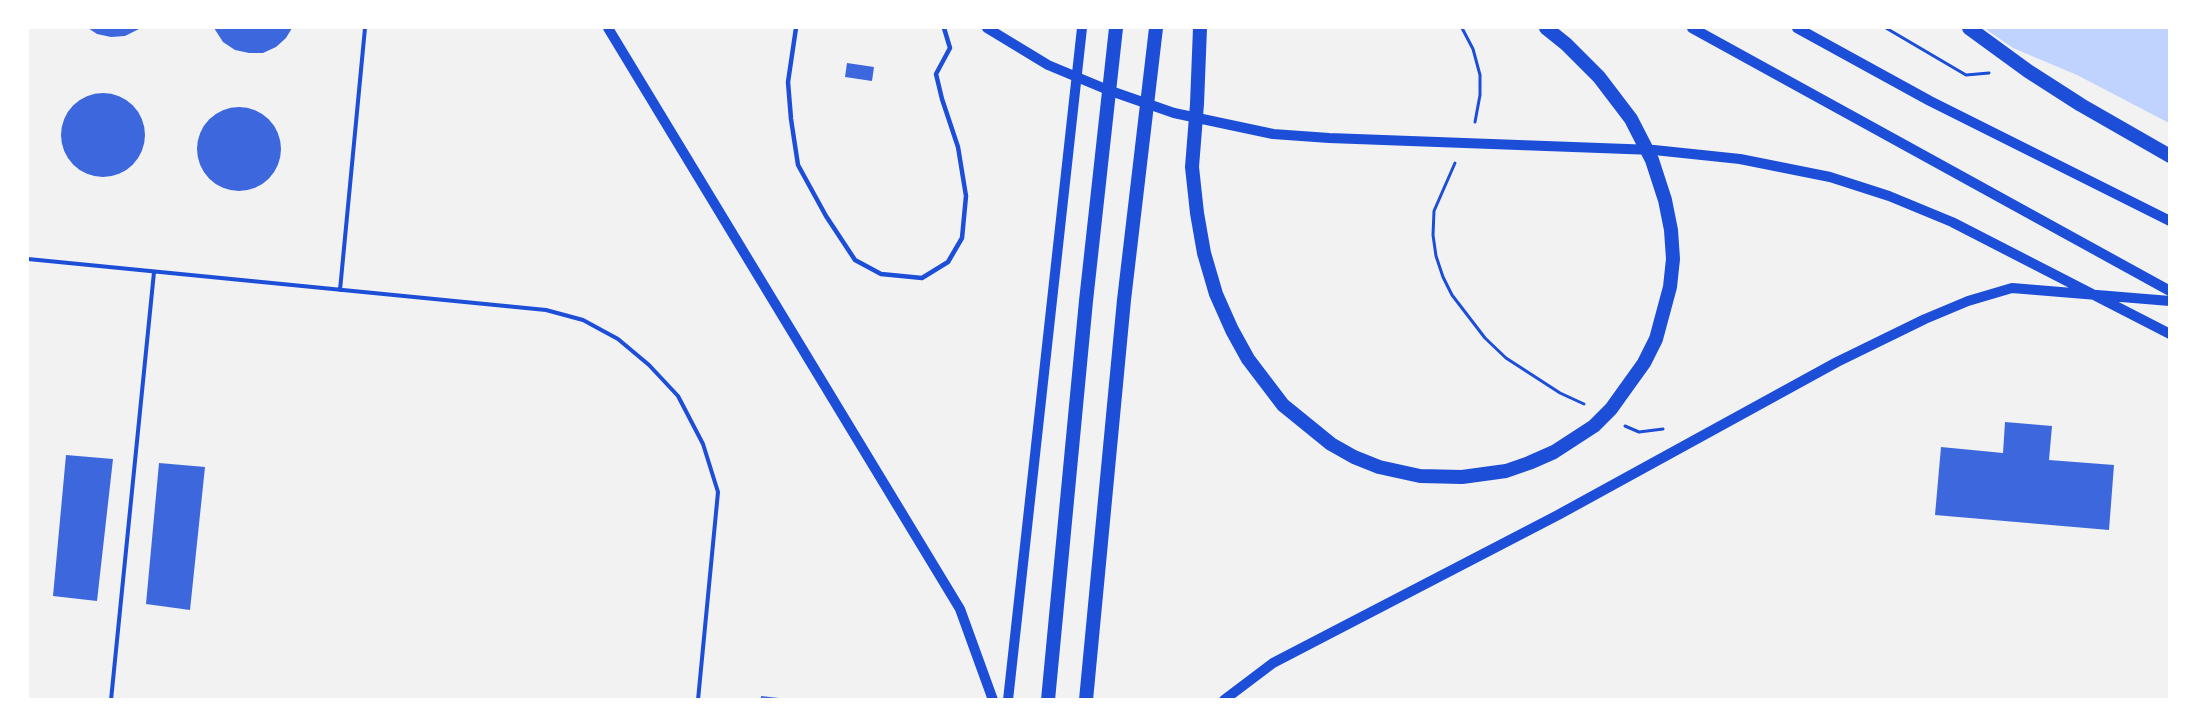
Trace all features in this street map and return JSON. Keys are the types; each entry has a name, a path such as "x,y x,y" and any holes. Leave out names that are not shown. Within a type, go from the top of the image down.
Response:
{"highway":[{"path":"1048,700 1085,310 1116,28"},
{"path":"1086,700 1124,300 1156,28"},
{"path":"1200,28 1192,167 1197,213 1204,253 1216,294 1248,360 1283,405 1331,444 1354,457 1379,467 1420,476 1462,477 1506,471 1529,463 1554,452 1594,426 1611,409 1644,363 1656,339 1670,287 1673,259 1670,230 1665,200 1652,160 1632,120 1599,77 1566,44 1546,28"},
{"path":"1970,28 2051,85 2170,156"}],"main road":[{"path":"608,28 960,609 993,700"},
{"path":"987,28 1048,65 1108,90 1174,113 1273,134 1654,150 1740,158 1830,177 1889,196 1952,222 2170,334"},
{"path":"1008,700 1082,28"},
{"path":"1692,28 2170,291"},
{"path":"1797,28 1930,101 2170,221"},
{"path":"1224,700 1273,663 1558,515 1837,362 1925,319 1968,301 2012,288 2170,301"}],"street":[{"path":"796,28 788,82 798,165 826,216 855,260 881,274 922,278 948,262 962,238 966,196 958,147 936,74 950,48 944,28"}],"lane":[{"path":"340,290 365,28"},
{"path":"28,259 546,310 583,320 618,339 650,365 678,396 703,444 718,492 698,700"},
{"path":"111,700 154,272"}],"path":[{"path":"1462,28 1472,49 1480,75 1478,114 1474,125"},
{"path":"1458,157 1442,189 1434,211 1433,235 1436,256 1452,295 1485,338 1506,358 1560,393 1591,408"},
{"path":"1616,422 1639,432 1663,429"}],"water":[{"path":"1984,28 2169,28 2169,123 2077,75 2013,48"}],"building":[{"path":"88,28 141,28 125,36 111,37 97,34"},
{"path":"214,28 292,28 286,38 276,47 263,53 249,53 235,50 223,42"},
{"path":"847,63 874,67 872,81 845,77"},
{"path":"103,93 119,96 133,105 142,119 145,135 142,151 133,165 119,174 103,177 87,174 73,165 64,151 61,135 64,119 73,105 87,96"},
{"path":"239,107 255,110 269,119 278,133 281,149 278,165 269,179 255,188 239,191 223,188 209,179 200,165 197,149 200,133 209,119 223,110"},
{"path":"2005,422 2052,426 2049,460 2114,465 2109,530 1935,515 1941,447 2003,453"},
{"path":"66,455 113,459 97,601 53,596"},
{"path":"159,463 205,467 190,610 146,604"},
{"path":"761,696 779,698 779,700 761,700"}]}
